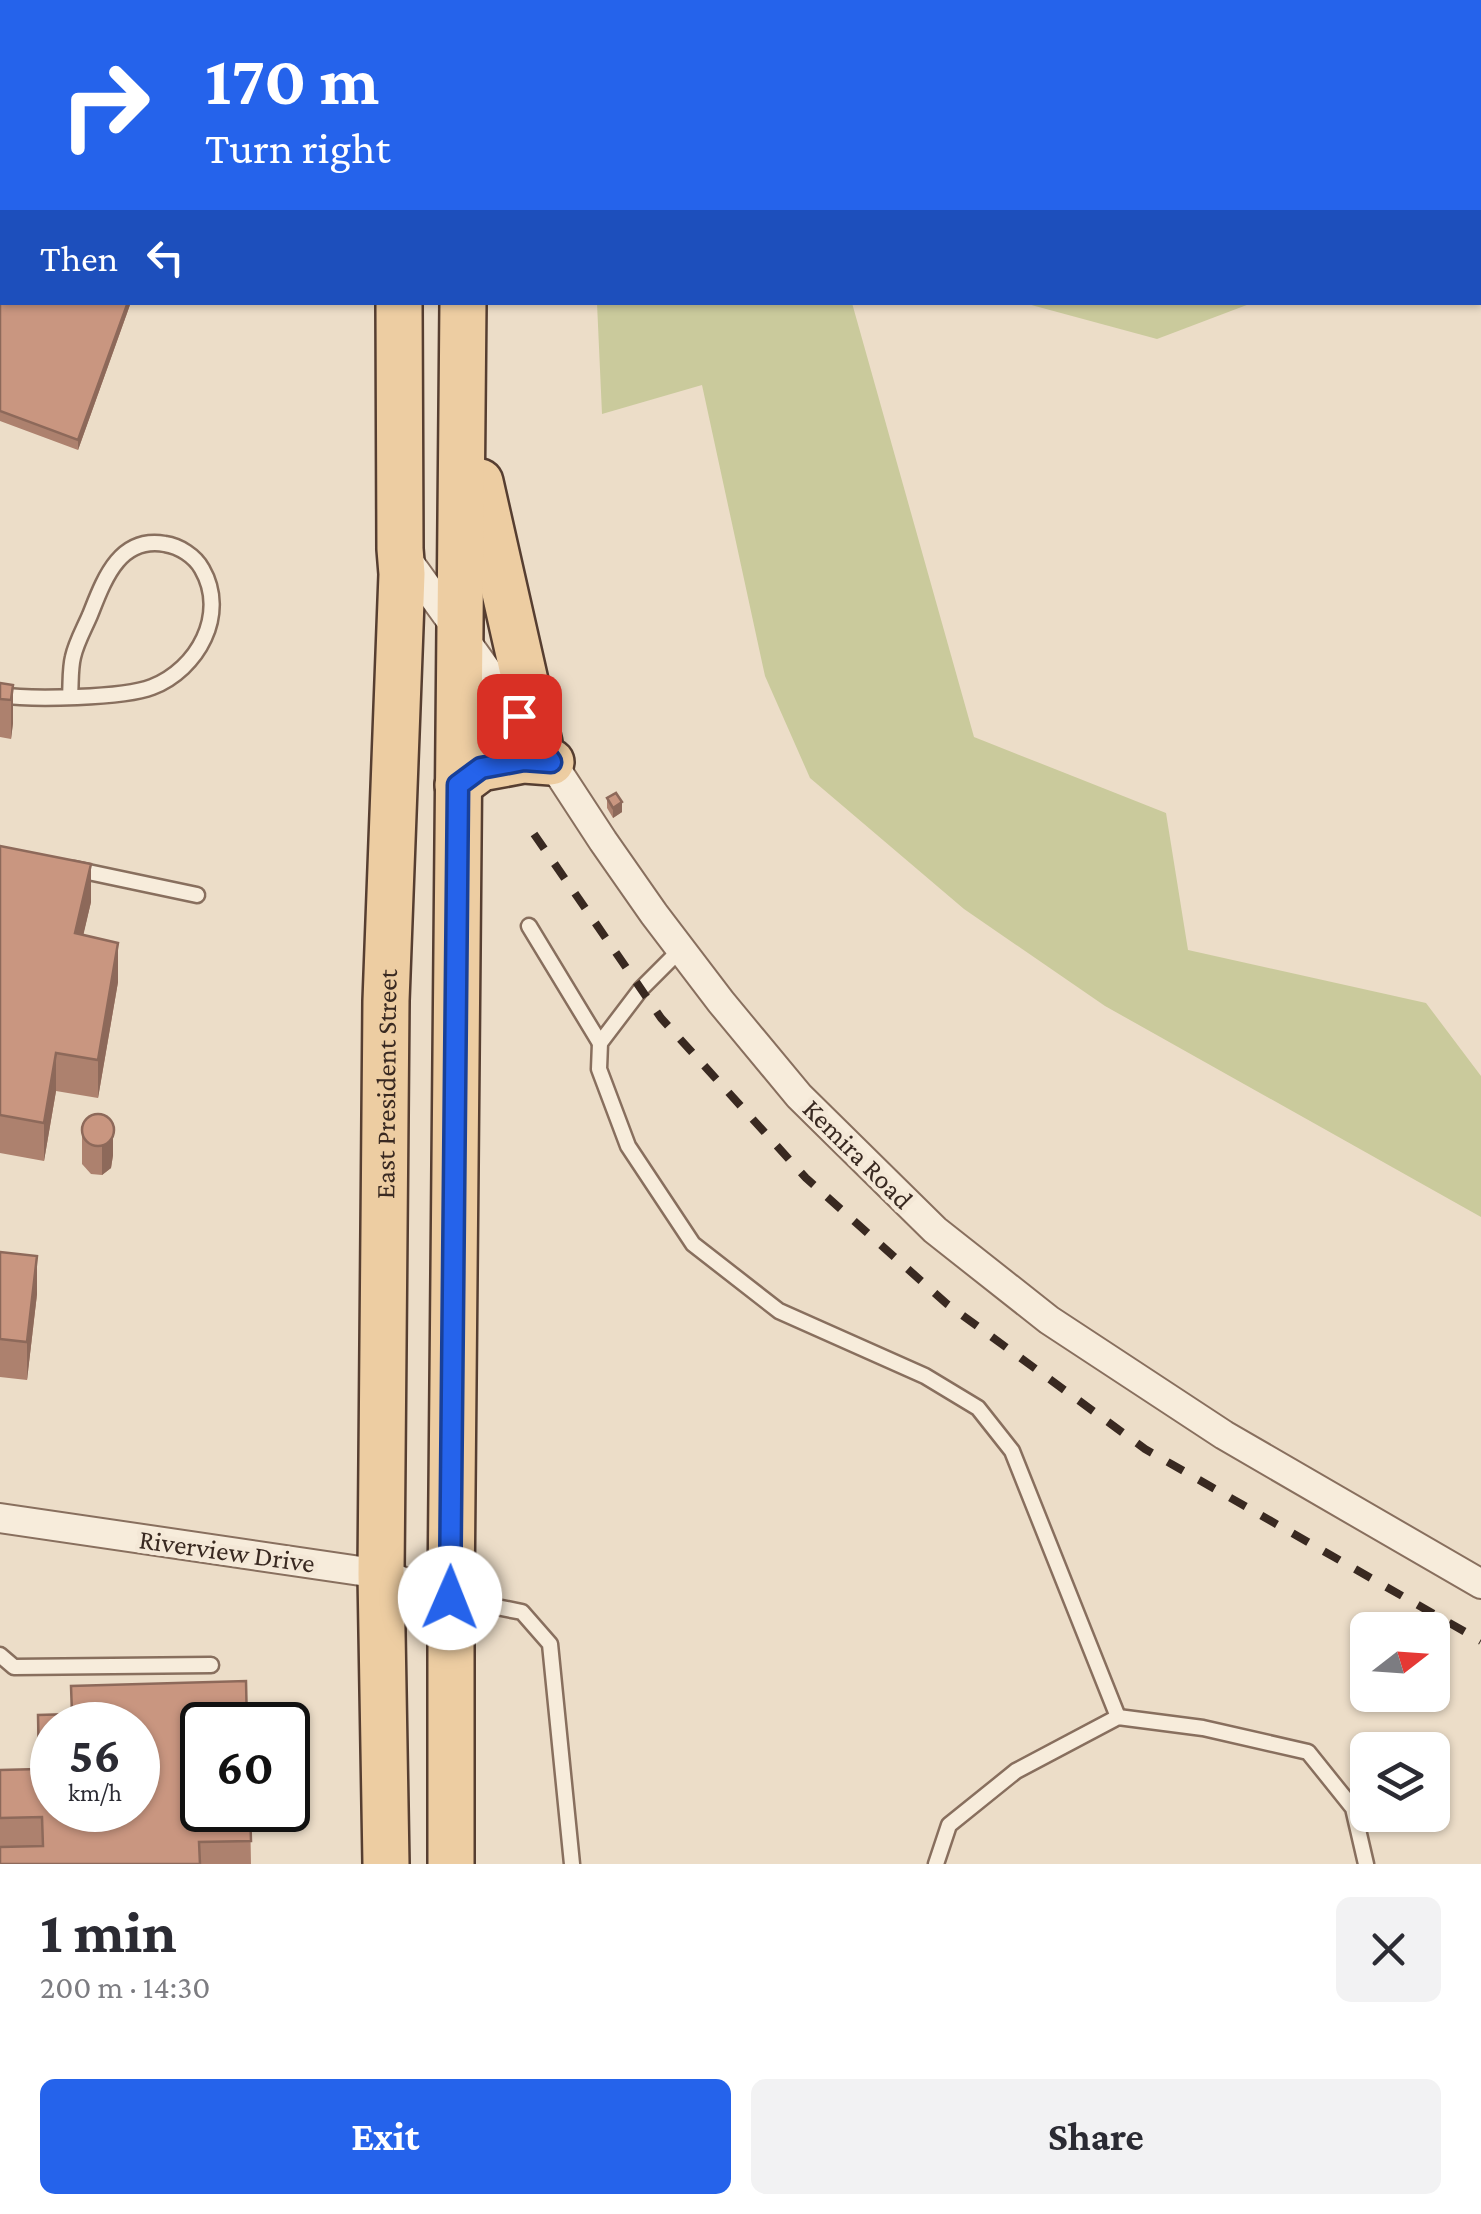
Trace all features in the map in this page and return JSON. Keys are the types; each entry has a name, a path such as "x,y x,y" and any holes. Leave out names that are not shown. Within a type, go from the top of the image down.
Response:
{"main road":[{"name":"East President Street","path":"386,1864 381,1574 386,1002 402,594 399,305"},
{"path":"452,1864 450,1598 463,305"},
{"path":"458,785 481,768 545,753 497,565 462,398"}],"street":[{"name":"Kemira Road","path":"400,549 603,841 721,1002 799,1096 934,1230 1049,1320 1224,1435 1481,1584"},
{"name":"Riverview Drive","path":"1,1521 381,1574 450,1598"}],"lane":[{"path":"0,695 70,696 126,693 172,677 196,652 209,630 212,602 202,569 191,555 168,544 146,543 129,549 110,568 72,658 70,696"},
{"path":"54,864 197,895"},
{"path":"529,926 600,1043 599,1069 628,1146 693,1244 779,1311 925,1376 978,1408 1012,1452 1118,1717"},
{"path":"600,1043 641,989 681,949"},
{"path":"450,1598 522,1612 550,1644 572,1864"},
{"path":"0,1656 14,1666 211,1666"},
{"path":"936,1864 949,1826 1016,1772 1118,1717 1203,1728 1308,1752 1353,1808 1366,1864"}],"green space":[{"path":"597,305 853,305 974,737 1166,813 1188,950 1426,1003 1481,1076 1481,1217 1105,1006 964,909 810,778 765,676 702,385 602,414"},
{"path":"1031,305 1247,305 1157,339"}],"building":[{"path":"0,305 127,305 78,440 0,411"},
{"path":"0,683 13,685 11,700 0,699"},
{"path":"616,793 622,802 613,808 607,798"},
{"path":"0,846 91,864 75,933 118,943 98,1060 56,1053 44,1123 0,1115"},
{"path":"98,1114 109,1119 114,1130 109,1141 98,1146 87,1141 82,1130 87,1119"},
{"path":"0,1252 37,1256 27,1342 0,1339"},
{"path":"246,1681 246,1702 180,1702 180,1832 251,1832 251,1841 199,1842 200,1864 0,1864 0,1847 43,1846 43,1832 160,1832 160,1702 72,1702 71,1686"},
{"path":"30,1769 30,1817 0,1818 0,1770"}],"railway":[{"path":"534,834 661,1018 806,1178 947,1304 1145,1449 1481,1641"}],"route":[{"path":"450,1598 458,785 481,768 524,760 551,762 519,716"}]}
